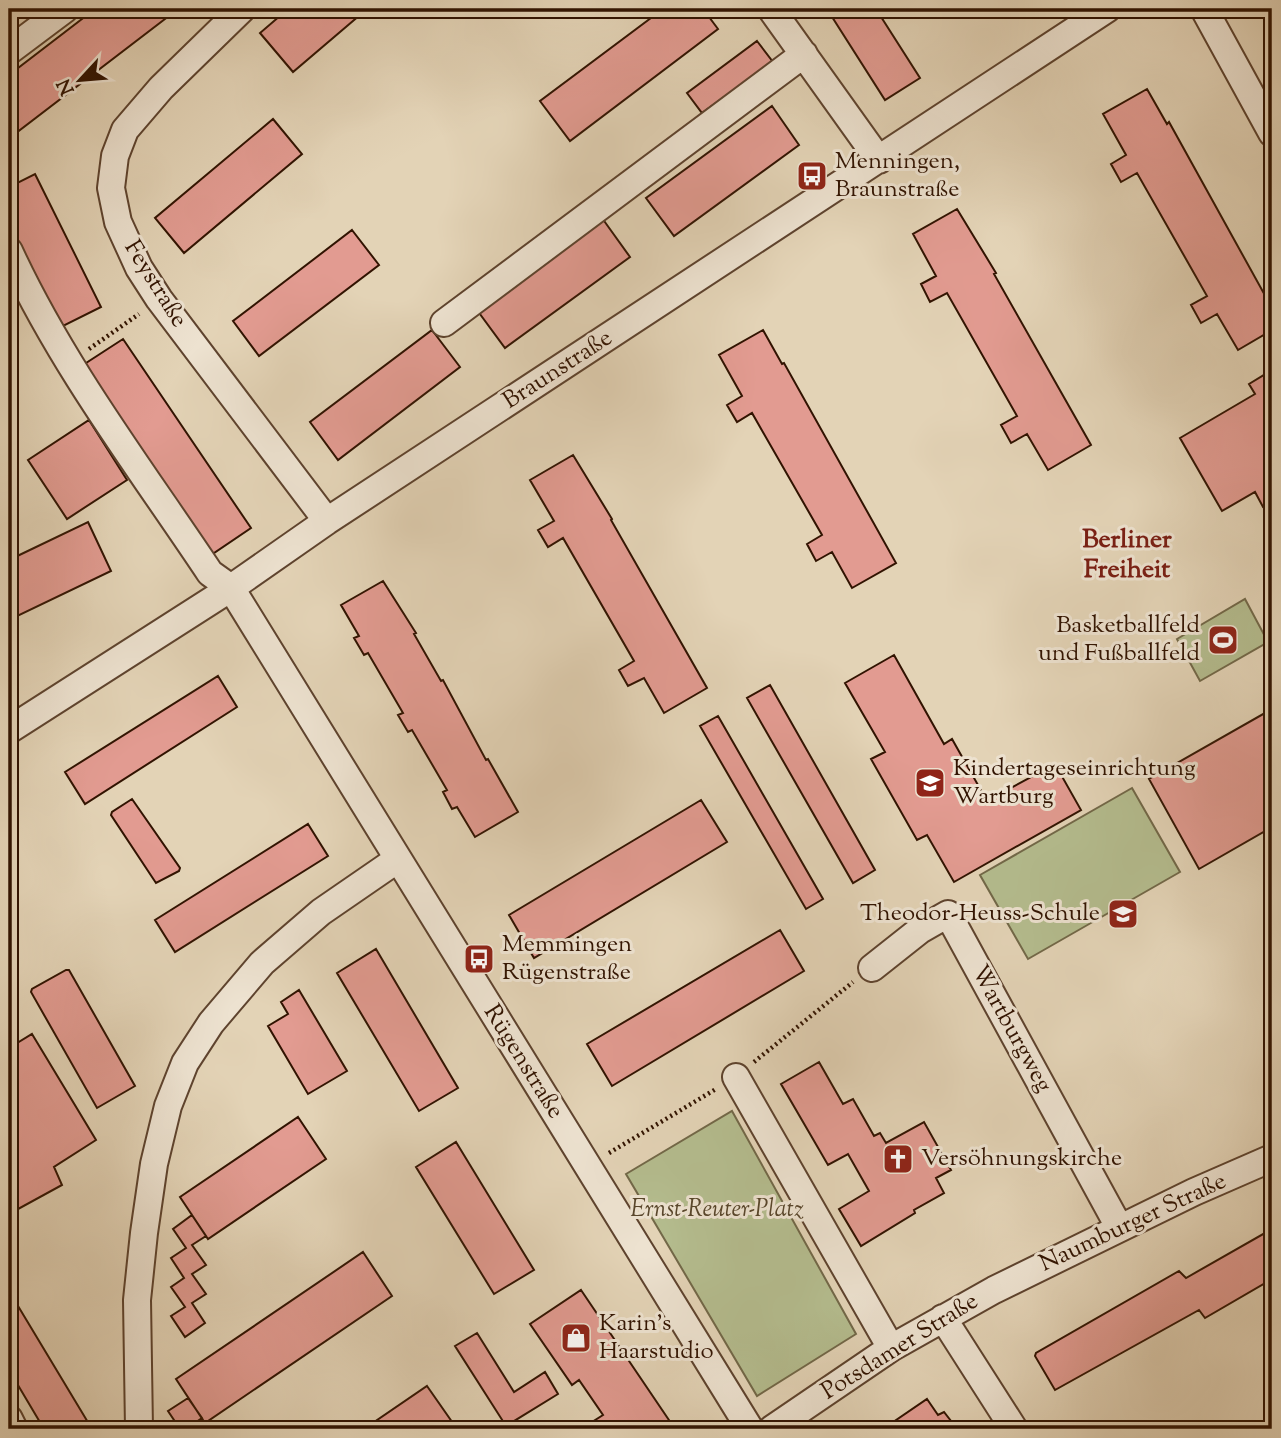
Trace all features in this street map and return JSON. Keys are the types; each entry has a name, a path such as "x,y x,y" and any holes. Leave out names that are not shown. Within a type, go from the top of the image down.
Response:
{"street":[{"path":"9,51 65,9"},
{"name":"Feystraße","path":"242,9 161,88 125,130 115,156 111,188 118,222 139,268 159,299 327,521"},
{"path":"771,9 879,160"},
{"name":"Braunstraße","path":"9,730 231,588 327,521 1107,9"},
{"path":"1205,9 1272,132"},
{"path":"444,323 804,54"},
{"name":"Rügenstraße","path":"9,251 33,303 69,363 210,573 231,588 750,1429"},
{"path":"139,1429 137,1300 144,1233 154,1164 168,1106 185,1063 211,1023 262,963 321,912 398,859"},
{"name":"Wartburgweg","path":"872,968 920,930 948,914 1119,1227"},
{"path":"736,1077 891,1348"},
{"name":"Naumburger Straße","path":"994,1290 1119,1227 1272,1158"},
{"name":"Potsdamer Straße","path":"772,1429 891,1348 994,1290"},
{"path":"943,1318 1014,1429"},
{"path":"9,1419 14,1429"}],"path":[{"path":"69,363 159,299"}],"green space":[{"name":"Basketballfeld und Fußballfeld","path":"1245,599 1268,642 1200,681 1177,639"},
{"path":"1132,788 1180,872 1028,959 980,875"},
{"name":"Ernst-Reuter-Platz","path":"732,1111 856,1334 757,1396 626,1174"}],"building":[{"path":"95,9 178,9 16,133 9,123 9,75"},
{"path":"288,9 367,9 293,72 260,33"},
{"path":"663,9 703,9 718,29 570,141 540,101"},
{"path":"827,9 876,9 920,78 885,100"},
{"path":"963,9 982,9 968,17"},
{"path":"1263,9 1272,9 1272,26"},
{"path":"757,41 773,62 702,113 687,93"},
{"path":"1147,89 1167,124 1169,122 1272,308 1272,330 1238,350 1217,314 1201,323 1191,305 1207,296 1137,173 1121,182 1111,164 1126,155 1103,114"},
{"path":"772,106 799,145 674,236 646,198"},
{"path":"273,119 302,154 184,253 155,218"},
{"path":"35,174 101,307 61,327 9,223 9,187"},
{"path":"957,209 996,273 994,274 1091,445 1048,470 1027,434 1011,443 1001,425 1017,416 947,293 930,302 921,284 936,276 913,234"},
{"path":"602,218 630,257 505,348 477,310"},
{"path":"352,230 379,265 259,356 233,321"},
{"path":"432,330 460,367 338,460 310,422"},
{"path":"763,330 896,563 852,588 832,552 816,561 807,544 822,535 752,413 737,422 727,405 742,396 719,355"},
{"path":"123,339 251,528 211,555 83,365"},
{"path":"1272,370 1272,502 1263,507 1255,492 1222,511 1180,438 1255,394 1249,384"},
{"path":"89,420 127,480 67,519 28,460"},
{"path":"573,455 707,688 664,713 644,678 628,686 619,670 634,661 563,538 548,547 538,530 554,521 530,480"},
{"path":"88,522 111,571 9,620 9,560"},
{"path":"383,581 416,633 414,634 518,812 475,837 457,807 452,809 443,792 447,790 412,730 408,732 398,715 403,713 368,653 364,655 354,638 359,636 341,605"},
{"name":"Kindertageseinrichtung Wartburg","path":"894,655 944,744 952,739 987,801 1055,764 1081,810 954,882 927,835 917,840 871,759 885,752 845,683"},
{"path":"218,676 237,707 85,804 65,772"},
{"path":"770,685 875,870 853,883 747,698"},
{"path":"1272,709 1272,827 1199,869 1149,779"},
{"path":"718,716 823,899 806,909 700,726"},
{"path":"132,799 180,868 156,883 111,815"},
{"path":"701,800 727,842 534,958 509,915"},
{"path":"308,824 328,856 175,952 155,920"},
{"path":"780,930 804,971 612,1086 587,1044"},
{"path":"376,949 458,1088 419,1111 337,973"},
{"path":"69,970 135,1086 97,1108 31,992"},
{"path":"299,990 347,1071 308,1094 268,1026 288,1014 281,1002"},
{"path":"32,1034 96,1140 54,1167 62,1185 9,1214 9,1048"},
{"name":"Versöhnungskirche","path":"819,1062 843,1104 853,1099 874,1136 880,1133 886,1143 924,1122 951,1170 936,1178 944,1193 861,1246 839,1209 869,1191 848,1154 828,1165 781,1084"},
{"path":"298,1117 326,1159 208,1239 180,1197"},
{"path":"456,1142 534,1270 494,1294 416,1167"},
{"path":"192,1215 206,1236 192,1245 206,1265 192,1274 206,1294 192,1303 205,1323 185,1337 171,1316 185,1307 171,1287 184,1278 171,1258 186,1248 173,1229"},
{"path":"1272,1229 1272,1279 1205,1318 1199,1310 1055,1390 1035,1356 1036,1353 1179,1271 1186,1278"},
{"path":"363,1252 392,1296 205,1423 176,1379"},
{"path":"581,1290 675,1429 581,1429 603,1415 579,1380 572,1385 530,1324"},
{"path":"9,1291 92,1429 44,1429 9,1370"},
{"path":"477,1333 514,1392 545,1372 558,1394 506,1426 455,1346"},
{"path":"427,1386 457,1429 364,1429"},
{"path":"188,1398 202,1418 189,1427 191,1429 180,1429 168,1411"},
{"path":"927,1399 938,1415 944,1412 951,1421 945,1425 948,1429 883,1429"}],"place":[{"name":"Menningen, Braunstraße","path":"812,176"},
{"name":"Basketballfeld und Fußballfeld","path":"1223,640"},
{"name":"Kindertageseinrichtung Wartburg","path":"930,783"},
{"name":"Theodor-Heuss-Schule","path":"1123,914"},
{"name":"Memmingen Rügenstraße","path":"479,959"},
{"name":"Versöhnungskirche","path":"898,1159"},
{"name":"Karin's Haarstudio","path":"576,1338"}],"district":[{"name":"Berliner Freiheit","path":"1127,555"}]}
